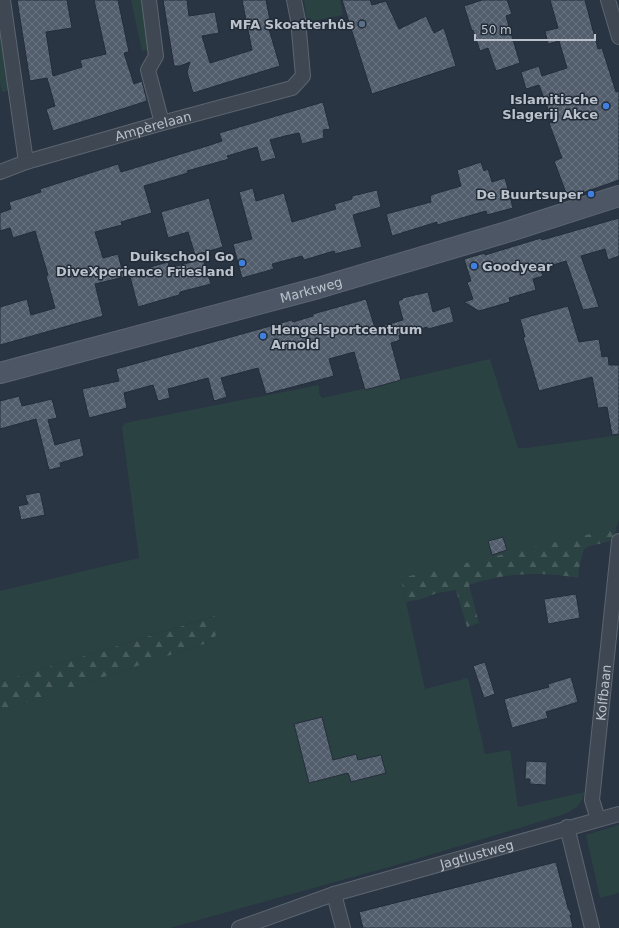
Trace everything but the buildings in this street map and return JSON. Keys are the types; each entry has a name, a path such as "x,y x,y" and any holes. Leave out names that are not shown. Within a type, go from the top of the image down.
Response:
{"street":[{"path":"3,0 26,162"},
{"path":"149,0 156,56 148,70 162,123"},
{"name":"Ampèrelaan","path":"0,172 26,162 292,88 304,76 299,27 294,0"},
{"path":"608,0 619,37"},
{"name":"Marktweg","path":"0,373 318,288 510,231 619,196"},
{"name":"Kolfbaan","path":"598,819 592,800 619,541"},
{"name":"Jagtlustweg","path":"239,928 334,894 619,814"},
{"path":"567,828 592,928"},
{"path":"334,894 343,928"}],"green space":[{"path":"131,0 143,0 150,49 142,51"},
{"path":"304,0 340,0 343,15 307,22"},
{"path":"0,30 3,30 14,90 2,92 0,82"},
{"path":"490,359 518,448 619,435 619,520 616,528 401,579 425,689 468,678 485,754 510,750 518,807 585,792 577,807 565,814 403,863 170,928 0,928 0,711 213,641 214,616 0,682 0,591 139,558 122,427 125,423 319,385 319,393 322,398"},
{"path":"616,528 615,540 590,546 584,549 578,578 551,574 523,574 495,578 469,585 479,623 467,627 456,590 437,593 421,599 406,602 401,578"},
{"path":"215,616 214,621 218,630 213,641 0,711 0,682"},
{"path":"619,825 619,893 600,898 586,835"}],"place":[{"name":"MFA Skoatterhûs","path":"362,24"},
{"name":"Islamitische Slagerij Akce","path":"606,106"},
{"name":"De Buurtsuper","path":"591,194"},
{"name":"Duikschool Go DiveXperience Friesland","path":"242,263"},
{"name":"Goodyear","path":"474,266"},
{"name":"Hengelsportcentrum Arnold","path":"263,336"}]}
